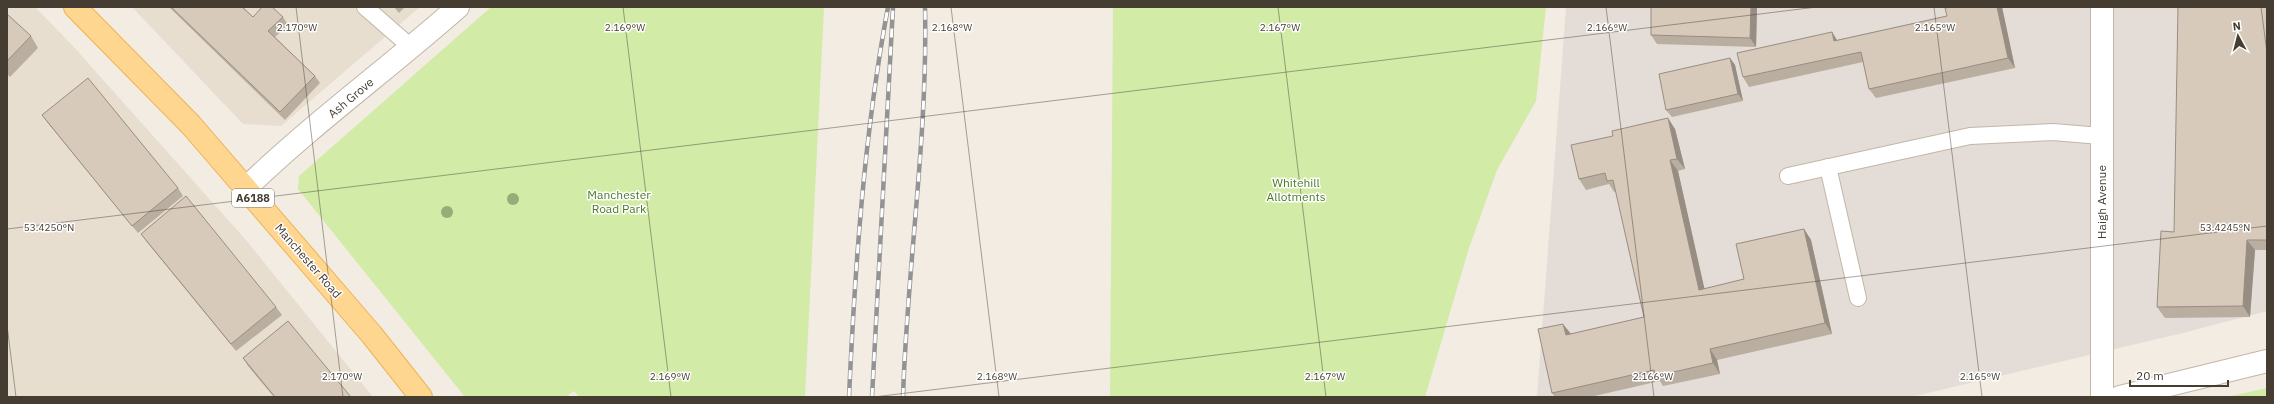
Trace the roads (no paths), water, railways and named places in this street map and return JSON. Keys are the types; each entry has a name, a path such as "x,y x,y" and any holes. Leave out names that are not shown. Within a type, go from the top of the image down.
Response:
{"main road":[{"name":"Manchester Road","path":"75,7 192,125 372,335 421,397"}],"street":[{"name":"Ash Grove","path":"246,189 268,167 412,48 458,7"},
{"name":"Haigh Avenue","path":"2102,7 2102,397"},
{"path":"2120,397 2267,361"}],"lane":[{"path":"365,7 412,48"},
{"path":"1788,176 1970,136 2053,132 2102,136"},
{"path":"1828,167 1858,298"}],"railway":[{"path":"849,397 854,299 862,201 873,104 888,7"},
{"path":"872,397 893,7"},
{"path":"903,397 905,348 923,104 925,7"}],"park label":[{"name":"Whitehill Allotments","path":"1296,190"},
{"name":"Manchester Road Park","path":"619,202"}]}
